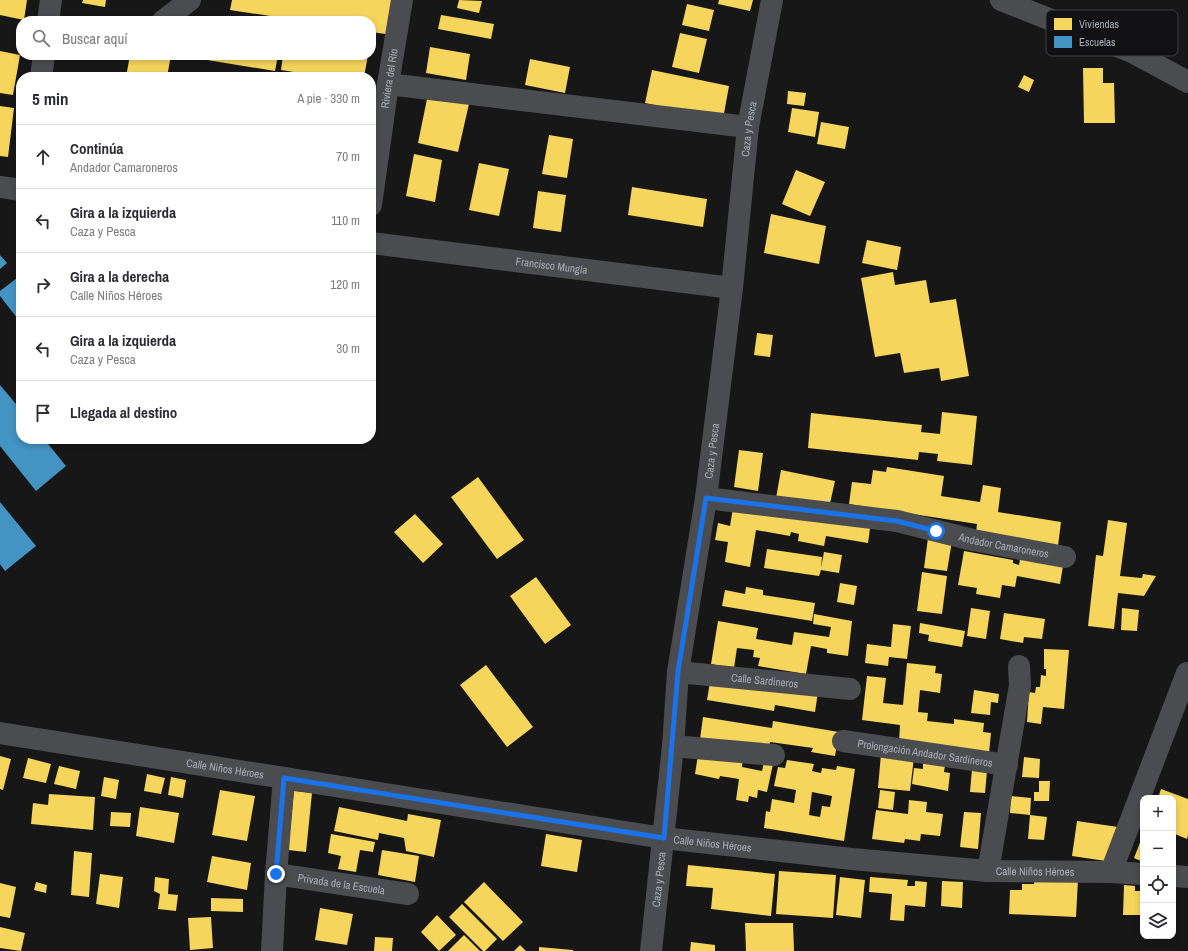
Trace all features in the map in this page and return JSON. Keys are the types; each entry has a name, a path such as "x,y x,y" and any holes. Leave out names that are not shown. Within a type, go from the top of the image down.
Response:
{"street":[{"path":"49,16 51,0"},
{"path":"170,16 190,0"},
{"name":"Riviera del Río","path":"376,169 402,0"},
{"name":"Caza y Pesca","path":"652,951 673,746 678,672 706,498 732,288 748,128 772,0"},
{"path":"1001,0 1046,18"},
{"path":"1139,56 1188,82"},
{"path":"42,72 43,60"},
{"path":"388,84 748,128"},
{"path":"0,187 16,189"},
{"name":"Francisco Mungía","path":"376,244 732,288"},
{"name":"Andador Camaroneros","path":"706,498 897,521 973,540 1065,557"},
{"path":"988,871 1020,685 1019,666"},
{"name":"Calle Sardineros","path":"678,672 850,689"},
{"path":"1111,872 1187,673"},
{"name":"Calle Niños Héroes","path":"0,733 664,838 844,858 988,871 1111,872 1140,874"},
{"name":"Prolongación Andador Sardineros","path":"843,741 1007,765"},
{"path":"673,746 774,755"},
{"path":"272,951 276,874 284,778"},
{"name":"Privada de la Escuela","path":"276,874 408,894"},
{"path":"1176,876 1188,877"}],"building: Viviendas":[{"path":"0,0 27,0 25,16 16,16 16,18 0,15"},
{"path":"83,0 106,0 105,7 82,3"},
{"path":"232,0 398,0 393,35 376,33 376,16 270,16 230,10"},
{"path":"459,0 482,1 479,13 457,8"},
{"path":"719,0 753,0 750,11 718,4"},
{"path":"687,4 714,10 709,31 682,25"},
{"path":"441,15 494,24 491,39 438,29"},
{"path":"680,33 707,39 699,73 672,67"},
{"path":"430,47 470,54 466,80 426,73"},
{"path":"0,51 16,54 16,60 19,60 13,95 0,93"},
{"path":"530,59 570,67 565,93 525,85"},
{"path":"129,60 170,60 168,72 127,72"},
{"path":"207,60 277,60 275,71"},
{"path":"282,60 367,60 365,72 294,72 281,70"},
{"path":"1083,68 1103,68 1103,83 1114,83 1115,123 1084,123"},
{"path":"652,70 729,86 723,119 645,103"},
{"path":"1024,75 1034,80 1029,92 1018,87"},
{"path":"788,91 806,93 804,106 787,104"},
{"path":"428,94 469,104 458,152 418,143"},
{"path":"0,106 14,108 8,157 0,156"},
{"path":"792,108 819,112 815,137 788,132"},
{"path":"821,122 849,127 845,149 817,144"},
{"path":"549,135 573,139 567,178 542,174"},
{"path":"414,154 442,160 435,202 406,196"},
{"path":"479,163 509,169 499,216 469,210"},
{"path":"796,170 825,182 810,216 782,204"},
{"path":"632,187 707,199 703,227 628,215"},
{"path":"538,191 566,195 561,232 533,228"},
{"path":"771,214 826,226 819,264 764,253"},
{"path":"867,240 901,247 897,270 862,263"},
{"path":"893,272 895,285 926,280 930,303 956,299 969,376 941,381 939,368 904,373 900,353 875,357 861,278"},
{"path":"757,333 773,335 770,357 754,355"},
{"path":"942,412 977,416 972,465 937,461 938,454 919,452 918,460 808,448 811,413 922,425 921,432 940,434"},
{"path":"739,450 763,453 758,491 734,487"},
{"path":"887,467 944,476 941,496 980,502 983,485 1001,488 998,512 1061,522 1058,546 976,533 977,524 849,504 852,482 871,484 873,470 886,472"},
{"path":"781,470 835,481 829,508 776,498"},
{"path":"478,477 524,540 497,559 451,497"},
{"path":"734,502 871,521 868,543 826,536 824,546 798,541 799,534 791,532 790,536 756,530 750,567 725,562 728,542 715,540 718,523 730,526"},
{"path":"415,514 443,544 423,563 394,532"},
{"path":"1108,520 1127,523 1120,576 1142,578 1143,574 1156,576 1144,596 1118,593 1114,629 1088,626 1096,555 1103,556"},
{"path":"928,538 952,541 947,571 924,568"},
{"path":"767,549 822,557 821,568 824,552 842,555 839,573 821,570 819,576 764,568"},
{"path":"964,551 1013,560 1013,563 1019,565 1021,553 1063,566 1060,584 1017,576 1015,587 1002,585 1000,598 976,594 977,588 958,585"},
{"path":"922,572 947,576 942,614 917,611"},
{"path":"536,577 571,625 545,644 510,596"},
{"path":"840,583 857,586 854,605 837,602"},
{"path":"746,587 763,590 763,595 815,603 812,621 722,606 725,590 745,594"},
{"path":"971,608 990,611 986,639 967,636"},
{"path":"1122,608 1139,610 1137,631 1121,630"},
{"path":"1004,613 1045,619 1042,639 1024,637 1023,643 1000,639"},
{"path":"814,614 852,621 848,656 827,653 827,649 811,646 806,674 758,666 760,658 753,657 754,650 737,648 734,668 711,664 718,621 758,628 756,639 792,645 794,632 829,637 831,627 813,624"},
{"path":"920,623 965,631 962,647 928,641 929,635 919,633"},
{"path":"893,624 911,626 907,659 889,657 888,666 865,663 867,644 891,647"},
{"path":"1044,649 1069,650 1064,709 1043,707 1041,724 1027,722 1029,692 1035,693 1036,687 1040,687 1041,675 1046,676 1046,669 1044,669"},
{"path":"907,663 936,666 935,673 942,674 940,693 920,690 918,712 928,713 927,721 954,724 954,719 984,723 983,732 991,733 989,753 899,742 900,725 862,720 867,676 886,678 883,703 903,705"},
{"path":"486,665 533,727 507,747 460,685"},
{"path":"710,682 818,692 815,712 775,705 774,711 707,700"},
{"path":"974,690 999,694 998,703 991,702 990,715 971,713"},
{"path":"703,717 772,728 773,721 839,732 835,756 811,752 813,748 770,742 769,750 700,739"},
{"path":"881,754 914,757 910,791 878,788"},
{"path":"698,755 743,758 742,767 762,771 764,762 773,764 767,792 758,790 757,798 749,796 748,802 736,800 739,779 720,776 719,779 695,774"},
{"path":"0,756 11,759 3,790 0,789"},
{"path":"1024,757 1040,759 1039,778 1022,777"},
{"path":"28,758 51,764 46,783 23,778"},
{"path":"787,760 814,764 812,771 821,773 822,768 836,770 837,766 855,769 844,841 764,828 766,811 770,812 772,799 794,803 796,790 774,786 778,767 785,768","holes":["812,792 832,796 830,807 822,806 820,817 809,815"]},
{"path":"923,763 945,765 944,772 950,773 948,791 912,784 914,768 923,769"},
{"path":"59,766 80,771 76,789 54,784"},
{"path":"972,769 987,771 985,793 970,792"},
{"path":"147,774 165,778 161,794 144,791"},
{"path":"104,777 119,780 116,799 101,796"},
{"path":"171,777 186,780 183,798 168,795"},
{"path":"1039,781 1050,781 1049,801 1034,801 1034,792 1039,792"},
{"path":"1161,789 1188,799 1187,839 1176,834 1176,795 1159,795"},
{"path":"220,790 255,796 247,841 212,835"},
{"path":"880,790 895,792 893,810 878,808"},
{"path":"294,791 312,793 306,852 288,850"},
{"path":"49,794 95,797 93,830 31,824 33,803 48,805"},
{"path":"1011,796 1031,798 1030,815 1010,813"},
{"path":"909,800 927,802 926,812 943,814 940,836 921,834 920,841 905,839 904,843 872,839 876,810 908,814"},
{"path":"140,807 179,813 174,843 136,836"},
{"path":"339,807 407,821 408,814 441,820 434,857 406,851 404,838 379,833 378,840 334,831"},
{"path":"111,812 131,813 130,827 110,826"},
{"path":"964,812 981,813 978,849 960,847"},
{"path":"1030,815 1047,817 1044,840 1028,839"},
{"path":"1077,821 1118,827 1113,862 1072,856"},
{"path":"331,834 375,842 373,852 360,850 356,872 338,869 341,856 328,853"},
{"path":"546,834 582,840 577,872 541,866"},
{"path":"1140,843 1140,861 1134,858"},
{"path":"382,850 419,856 415,882 378,875"},
{"path":"74,851 92,853 89,897 71,895"},
{"path":"212,856 251,863 247,890 207,882"},
{"path":"688,865 775,874 771,916 711,909 713,888 686,886"},
{"path":"779,871 836,875 833,918 776,914"},
{"path":"100,874 123,877 119,908 96,904"},
{"path":"155,877 169,879 168,894 178,895 176,911 158,909 160,894 154,891"},
{"path":"840,877 865,880 861,918 836,915"},
{"path":"870,877 908,880 907,886 915,886 915,881 927,882 925,907 905,905 904,921 890,920 892,894 869,892"},
{"path":"1035,878 1078,879 1076,917 1009,914 1010,890 1022,890 1022,884 1034,884"},
{"path":"942,881 963,882 962,908 941,906"},
{"path":"36,882 47,885 46,893 34,890"},
{"path":"484,882 523,922 503,941 464,902"},
{"path":"0,883 16,887 10,918 0,916"},
{"path":"1124,885 1135,886 1135,891 1140,891 1140,915 1123,915"},
{"path":"211,898 243,899 243,912 211,911"},
{"path":"462,904 497,939 485,951 483,951 449,917"},
{"path":"320,908 353,914 347,945 315,940"},
{"path":"437,915 456,935 439,951 421,932"},
{"path":"211,917 213,948 190,950 188,918"},
{"path":"745,923 793,923 794,951 746,951"},
{"path":"0,927 25,933 21,951 0,948"},
{"path":"464,935 480,951 448,951"},
{"path":"375,937 393,938 392,951 374,951"},
{"path":"691,942 715,945 715,951 690,951"},
{"path":"520,945 526,951 514,951"},
{"path":"539,947 573,950 573,951 539,951"}],"building: Escuelas":[{"path":"0,255 7,263 0,269"},
{"path":"16,279 16,317 0,296 0,291"},
{"path":"0,385 16,404 16,444 48,444 66,466 36,491 0,446"},
{"path":"0,502 36,546 5,571 0,564"}],"route":[{"path":"276,874 284,778 664,838 673,746 678,672 706,498 897,521 936,531"}]}
